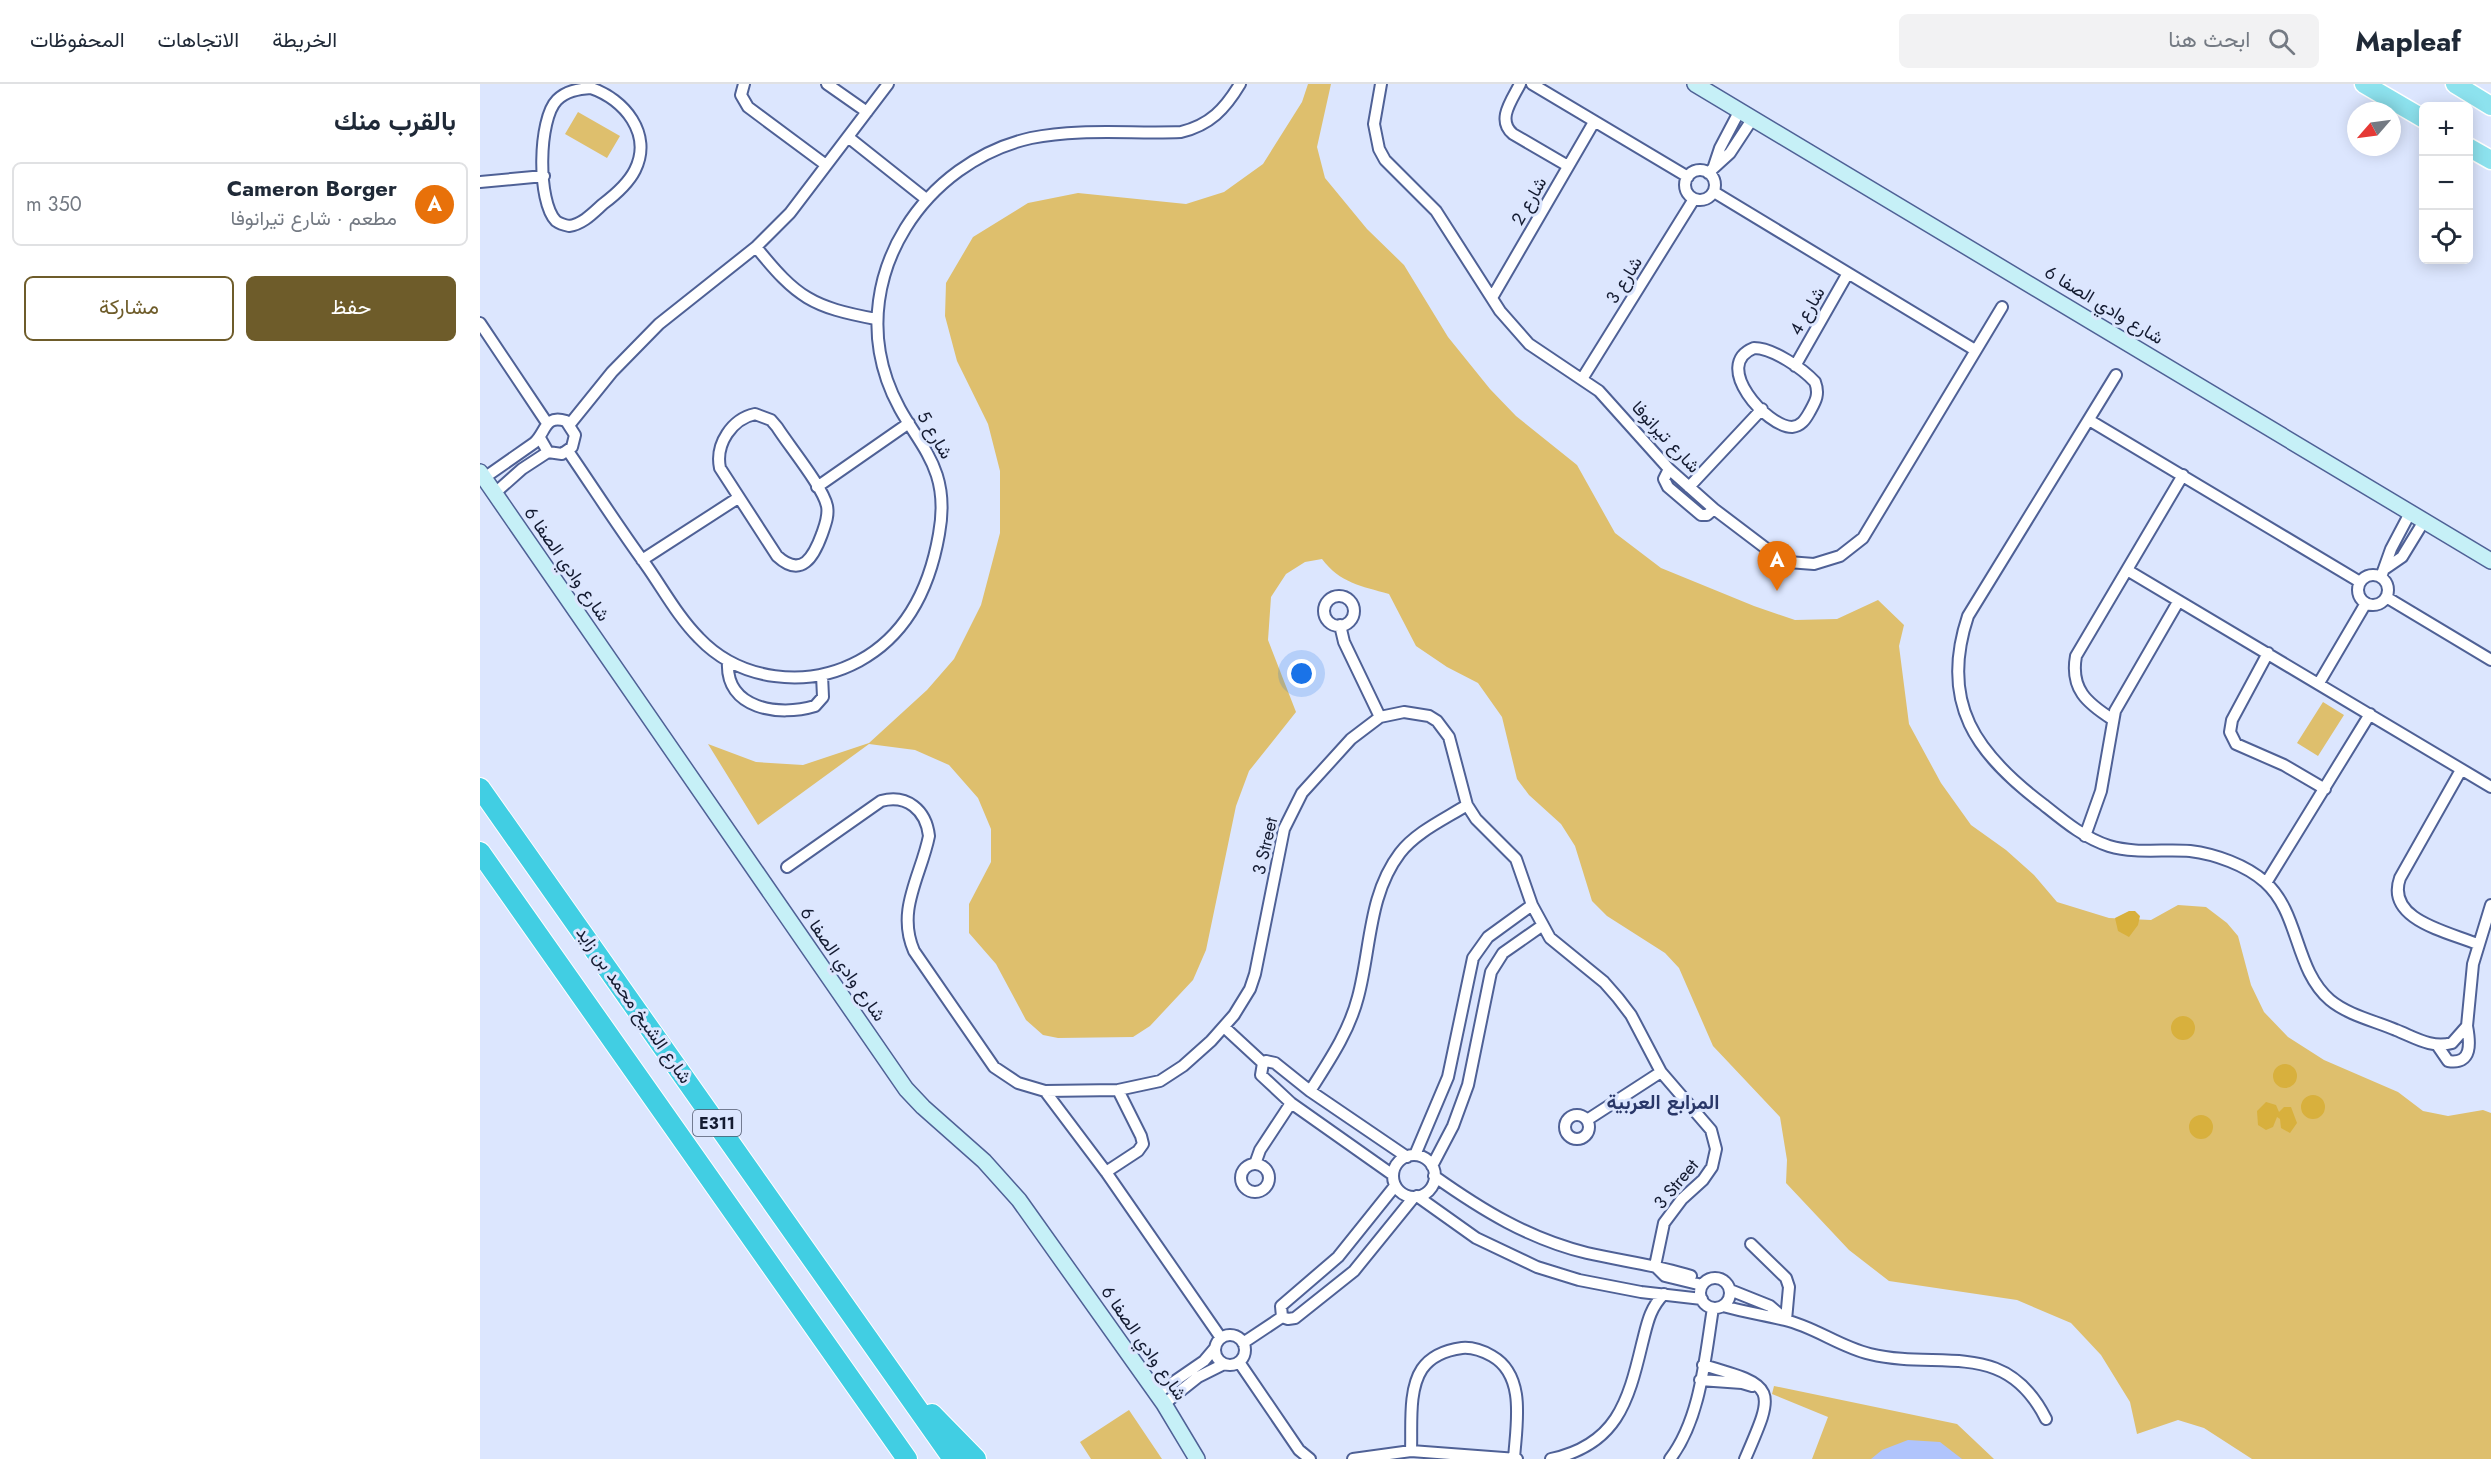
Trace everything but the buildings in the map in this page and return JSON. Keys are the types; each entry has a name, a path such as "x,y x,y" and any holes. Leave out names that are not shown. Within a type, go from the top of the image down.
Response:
{"highway":[{"name":"شارع الشيخ محمد بن زايد","path":"480,788 953,1459"},
{"name":"شارع الشيخ محمد بن زايد","path":"480,852 907,1459"},
{"path":"895,1377 976,1459"}],"main road":[{"name":"شارع وادي الصفا 6","path":"1695,84 2491,561"},
{"path":"2364,84 2419,117"},
{"path":"2455,84 2491,106"},
{"path":"2473,149 2491,160"},
{"name":"شارع وادي الصفا 6","path":"482,475 906,1089 984,1161 1019,1200 1160,1399 1197,1459"}],"street":[{"path":"744,84 741,95 748,107 826,165"},
{"path":"827,84 867,112"},
{"path":"570,424 612,372 659,324 700,288 756,247 790,213 888,84"},
{"name":"شارع 5","path":"568,452 692,631 728,662 774,676 822,675 868,656 895,635 915,606 930,571 939,535 941,490 934,464 888,383 881,361 876,320 880,289 887,264 898,239 926,199 975,160 1029,139 1087,133 1181,132 1197,128 1223,110 1240,84"},
{"name":"شارع تيرانوفا","path":"1382,84 1374,124 1379,149 1393,169 1436,211 1514,330 1529,344 1582,379 1614,405 1669,469 1714,509 1776,556 1788,561 1814,564 1840,556 1852,549 1871,527 2002,307"},
{"path":"1520,84 1506,112 1507,127 1513,134 1568,166"},
{"path":"1532,84 1688,177"},
{"path":"591,88 603,92 626,108 637,131 639,158 629,179 608,200 575,225 562,225 550,209 544,176 545,125 555,101 572,91 591,88"},
{"path":"1746,114 1730,128 1713,166 1714,192 1705,200 1694,199 1686,189 1688,177 1695,171 1713,166 1730,153 1743,135 1746,114"},
{"name":"شارع 2","path":"1493,296 1594,122"},
{"path":"1730,128 1743,135"},
{"path":"848,137 926,199"},
{"path":"480,182 544,176"},
{"path":"1714,192 1975,350"},
{"name":"شارع 3","path":"1582,379 1694,199"},
{"path":"756,247 783,280 804,298 838,312 876,320"},
{"name":"شارع 4","path":"1795,366 1848,273"},
{"path":"480,323 547,423"},
{"path":"1760,348 1795,366 1811,378 1817,388 1816,401 1806,419 1796,426 1784,426 1762,409 1739,379 1737,371 1741,357 1747,351 1760,348"},
{"path":"2116,375 1968,616 1959,643 1956,671 1960,699 1970,726 1985,749 2027,792 2085,836 2125,850 2190,851 2211,855 2248,871 2266,883 2280,902 2313,980 2332,1001 2437,1045 2452,1043 2467,1026"},
{"path":"1689,487 1762,409"},
{"path":"755,414 771,420 817,487 825,499 828,514 815,554 801,565 784,562 777,556 720,468 718,453 724,438 739,421 755,414"},
{"path":"561,420 570,424 575,435 568,452 555,455 548,452 540,438 541,429 547,423 561,420"},
{"path":"2089,420 2360,582"},
{"path":"817,487 909,423"},
{"path":"482,475 523,451 540,438"},
{"path":"523,451 531,462"},
{"path":"495,493 531,462 548,452"},
{"path":"500,465 510,479"},
{"path":"1669,469 1664,479 1668,487 1701,515 1707,515 1714,509"},
{"path":"2112,719 2084,699 2075,679 2074,668 2080,646 2183,475"},
{"path":"642,560 738,498"},
{"path":"2360,582 2359,594 2366,603 2377,604 2386,597 2388,588 2384,572 2389,555 2401,530 2417,517"},
{"path":"2360,582 2372,575 2384,572 2402,557 2415,537 2417,517"},
{"path":"2401,530 2415,537"},
{"path":"2127,570 2491,787"},
{"path":"2386,597 2491,660"},
{"path":"2085,836 2101,791 2112,719 2178,602"},
{"path":"2319,683 2366,603"},
{"path":"1340,625 1344,642 1380,717"},
{"path":"2268,653 2232,720 2230,732 2232,739 2242,748 2284,765 2325,789"},
{"path":"728,662 729,677 736,691 754,706 770,710 815,706 823,697 822,675"},
{"name":"3 Street","path":"787,867 880,801 891,798 914,805 927,824 929,836 906,910 908,938 914,951 994,1067 1018,1083 1045,1091 1118,1090 1146,1086 1171,1074 1197,1054 1224,1027 1243,1002 1255,974 1284,829 1291,810 1302,794 1339,750 1380,717 1410,712 1429,716 1437,721 1449,737 1467,805 1476,819 1516,859 1542,926 1561,948 1588,968 1618,998 1631,1015 1661,1072 1706,1122 1714,1140 1715,1159 1708,1174 1682,1200 1664,1223 1655,1266"},
{"path":"2266,883 2370,714"},
{"path":"2462,770 2400,878 2397,890 2399,903 2407,913 2477,944"},
{"path":"1310,1091 1352,1017 1359,994 1372,918 1393,864 1408,844 1467,805"},
{"path":"1282,1317 1281,1306 1338,1257 1394,1180 1397,1164 1411,1156 1448,1077 1473,958 1488,937 1532,905"},
{"path":"2437,1045 2448,1061 2466,1057 2470,1048 2467,1026 2477,944 2491,905"},
{"path":"1282,1317 1288,1320 1295,1318 1337,1287 1362,1262 1415,1197 1430,1189 1433,1171 1468,1085 1491,972 1503,953 1542,926"},
{"path":"1224,1027 1263,1064"},
{"path":"1263,1064 1266,1061 1275,1063 1310,1091 1411,1156 1422,1157 1433,1171 1488,1213 1526,1232 1587,1253 1655,1266 1665,1276 1704,1283 1721,1279 1730,1290 1775,1310 1786,1320"},
{"path":"1263,1064 1261,1075 1291,1103 1394,1180 1403,1194 1415,1197 1476,1238 1515,1258 1558,1274 1641,1292 1702,1299 1718,1307 1786,1320 1845,1347 1873,1355 1906,1359 1964,1359 1995,1368 2014,1378 2026,1388 2046,1419"},
{"path":"1587,1120 1661,1072"},
{"path":"1106,1172 1143,1144 1142,1136 1118,1090"},
{"path":"1045,1091 1106,1172 1221,1338"},
{"path":"1255,1164 1260,1150 1291,1103"},
{"path":"1751,1244 1786,1278 1789,1287 1786,1320"},
{"path":"1702,1299 1704,1283"},
{"path":"1670,1459 1689,1424 1718,1307 1730,1297 1730,1290"},
{"path":"1641,1292 1649,1314"},
{"path":"1551,1459 1580,1450 1595,1441 1620,1415 1633,1382 1649,1314 1664,1294"},
{"path":"1740,1311 1745,1295"},
{"path":"1243,1343 1282,1317"},
{"path":"1160,1399 1175,1381 1203,1369 1239,1362 1244,1355 1243,1343 1235,1336 1221,1338"},
{"path":"1160,1399 1182,1392 1203,1369 1221,1338"},
{"path":"1353,1459 1411,1451 1516,1459 1516,1388 1509,1372 1498,1359 1483,1351 1466,1347 1449,1350 1434,1357 1422,1369 1414,1397 1411,1451"},
{"path":"1215,1348 1217,1358 1224,1364"},
{"path":"1239,1362 1299,1450 1310,1459"},
{"path":"1703,1365 1756,1382 1765,1401 1761,1422 1745,1459"},
{"path":"1700,1380 1742,1383 1755,1388 1761,1400 1761,1422"},
{"path":"1175,1381 1182,1392"}],"shaded area":[{"path":"1308,84 1331,84 1317,147 1325,178 1367,229 1404,265 1448,337 1490,389 1516,416 1577,465 1615,533 1661,568 1795,620 1837,619 1878,600 1904,625 1899,646 1909,724 1941,783 1971,825 2006,850 2034,875 2057,902 2109,918 2151,920 2178,905 2206,907 2227,923 2238,936 2251,985 2264,1012 2288,1037 2324,1060 2398,1092 2423,1111 2448,1116 2483,1110 2491,1113 2491,1459 2252,1459 2204,1428 2178,1420 2137,1434 2130,1402 2101,1355 2071,1323 2017,1300 1889,1281 1849,1250 1786,1183 1787,1160 1780,1117 1713,1046 1679,968 1665,953 1607,916 1592,901 1575,846 1561,824 1529,795 1517,779 1502,717 1478,683 1447,667 1416,646 1389,594 1344,579 1322,559 1305,562 1286,574 1271,597 1268,640 1296,712 1249,771 1236,806 1206,950 1193,980 1150,1026 1133,1037 1058,1038 1043,1035 1026,1020 996,964 969,933 969,904 991,862 991,829 978,798 949,765 915,750 869,744 758,825 708,744 756,762 803,765 869,743 927,690 954,659 981,605 1000,533 1000,471 988,424 957,361 945,316 946,283 973,237 1028,203 1078,193 1186,204 1224,192 1263,164 1302,102"},
{"path":"578,112 620,136 607,158 565,134"},
{"path":"2323,702 2344,715 2318,756 2297,743"},
{"path":"2129,911 2135,911 2140,916 2138,925 2129,937 2118,931 2115,918"},
{"path":"2183,1016 2191,1020 2195,1028 2191,1036 2183,1040 2175,1036 2171,1028 2175,1020"},
{"path":"2285,1064 2293,1068 2297,1076 2293,1084 2285,1088 2277,1084 2273,1076 2277,1068"},
{"path":"2313,1095 2321,1099 2325,1107 2321,1115 2313,1119 2305,1115 2301,1107 2305,1099"},
{"path":"2266,1102 2276,1105 2279,1112 2284,1107 2291,1107 2297,1123 2290,1133 2281,1128 2280,1119 2277,1117 2273,1127 2266,1130 2258,1125 2257,1111"},
{"path":"2201,1115 2209,1119 2213,1127 2209,1135 2201,1139 2193,1135 2189,1127 2193,1119"},
{"path":"1774,1386 1957,1424 1994,1459 1812,1459 1828,1417 1772,1394"},
{"path":"1129,1410 1162,1459 1091,1459 1080,1442"}],"water":[{"path":"1908,1440 1940,1442 1962,1459 1871,1459 1882,1450"}],"place":[{"name":"Cameron Borger","path":"1777,591"}],"district":[{"name":"المرابع العربية","path":"1663,1102"}]}
